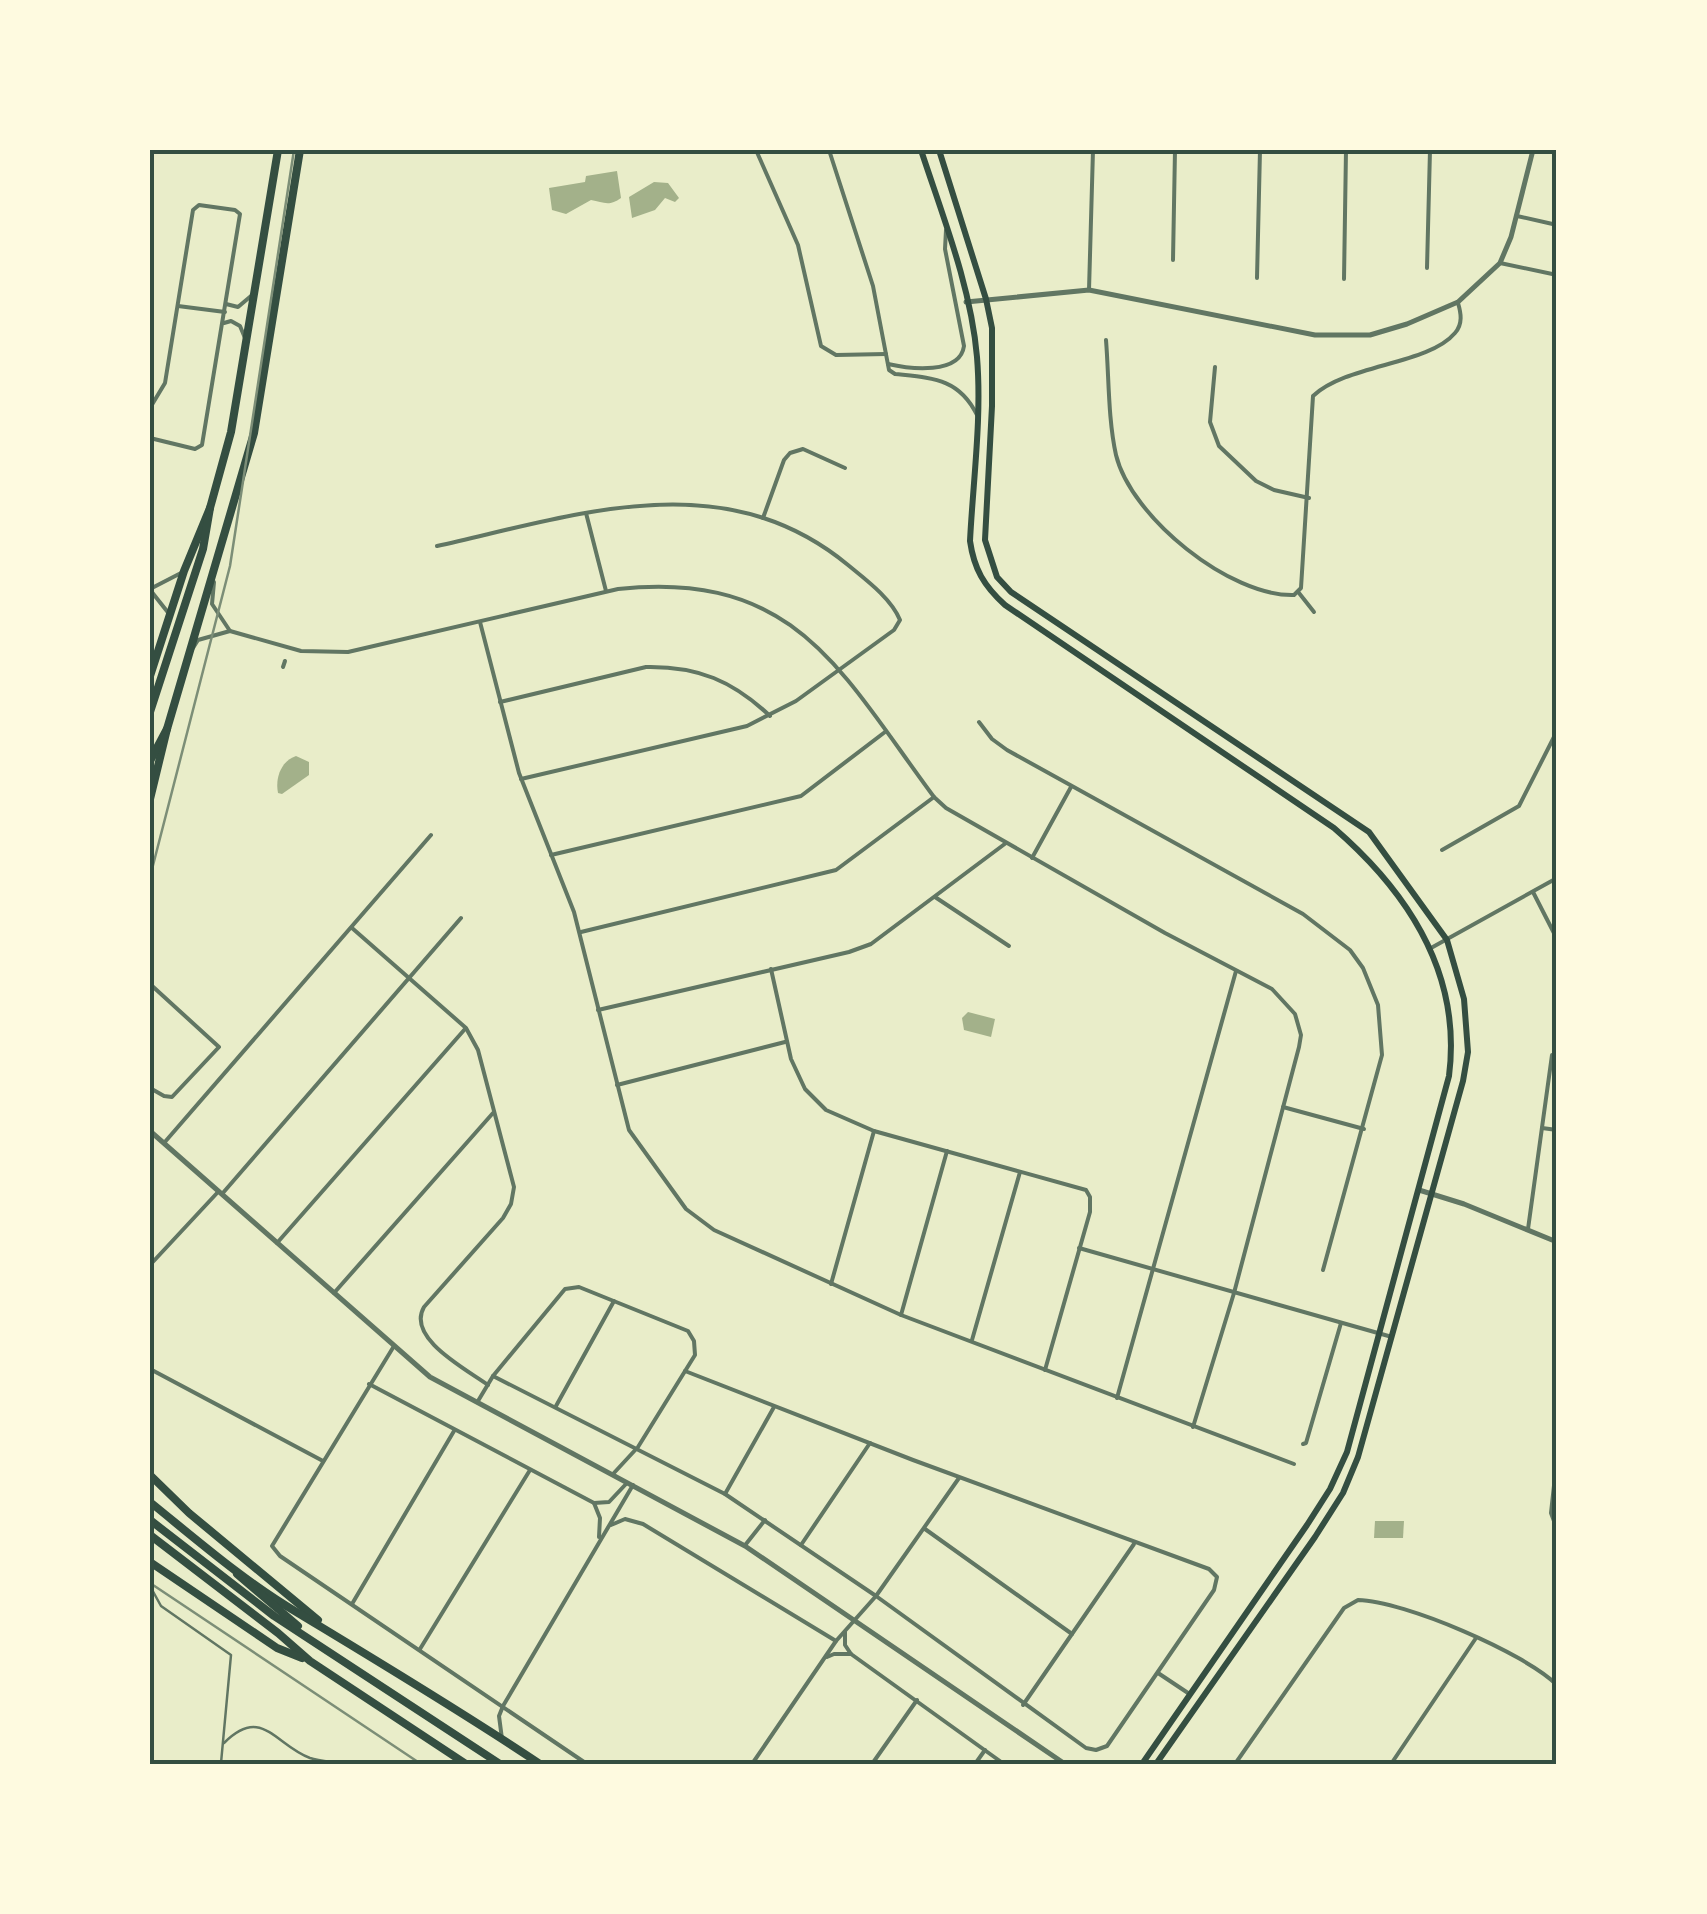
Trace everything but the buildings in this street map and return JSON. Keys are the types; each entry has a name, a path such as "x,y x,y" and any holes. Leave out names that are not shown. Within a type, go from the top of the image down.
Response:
{"highway":[{"path":"150,712 203,549 230,432 278,150"},
{"path":"150,799 167,728 254,433 300,150"},
{"path":"150,676 184,571 210,508"},
{"path":"150,762 167,728"},
{"path":"150,1475 334,1632"},
{"path":"150,1502 230,1567 296,1612 334,1632 540,1764"},
{"path":"150,1520 274,1616 500,1764"},
{"path":"150,1536 278,1632 310,1662 466,1764"},
{"path":"150,1562 277,1648 310,1662"},
{"path":"230,1567 244,1583 337,1656"}],"main road":[{"path":"921,150 946,222 978,361 970,541 973,562 993,594 1334,828 1362,852 1431,948 1449,1001 1452,1053 1347,1452 1330,1489 1142,1764"},
{"path":"940,150 986,299 994,344 985,540 997,576 1010,592 1369,832 1447,940 1464,999 1468,1052 1433,1194 1358,1457 1343,1494 1159,1764"}],"street":[{"path":"756,150 798,246 820,346 836,355 886,354"},
{"path":"829,150 872,286 889,370 956,385 977,415"},
{"path":"1090,290 1093,150"},
{"path":"1173,260 1175,150"},
{"path":"1258,278 1260,150"},
{"path":"1344,279 1346,150"},
{"path":"1427,268 1430,150"},
{"path":"966,302 1090,290 1284,330 1370,335 1458,302 1500,263 1532,150"},
{"path":"150,408 165,383 193,210 199,206 236,210 240,214 202,445 195,449 150,438"},
{"path":"1516,216 1557,225"},
{"path":"888,364 941,366 956,362 962,355 964,346 945,249 946,222"},
{"path":"1500,263 1557,275"},
{"path":"226,304 242,305 255,291"},
{"path":"1314,612 1299,593 1309,498 1313,396 1338,380 1436,346 1454,334 1462,315 1458,302"},
{"path":"178,306 225,312"},
{"path":"224,323 231,321 240,326 246,342"},
{"path":"1106,340 1116,454 1124,478 1142,503 1195,556 1231,578 1281,596 1299,593"},
{"path":"1216,367 1210,422 1219,446 1256,481 1274,490 1309,498"},
{"path":"763,518 784,460 790,454 803,449 844,468"},
{"path":"438,546 620,506 668,503 720,509 763,518 835,554 897,612 899,625 894,630 770,716 748,726 522,779"},
{"path":"586,514 606,592"},
{"path":"216,562 212,604 230,632"},
{"path":"170,615 150,589 184,571"},
{"path":"191,652 198,640 230,632 302,651 330,653 606,592 672,585 699,587 744,599 794,626 824,652 934,797 954,813 1283,998 1299,1023 1299,1047 1234,1293 1193,1427"},
{"path":"480,622 522,779 578,932 632,1138 698,1220 901,1315 1294,1464"},
{"path":"500,702 646,667 668,666 716,676 737,687 770,716"},
{"path":"979,722 1007,750 1302,914 1350,950 1374,990 1381,1020 1379,1074 1323,1270"},
{"path":"1442,850 1519,806 1557,730"},
{"path":"551,855 801,796 886,732"},
{"path":"1032,858 1071,787"},
{"path":"578,932 836,870 934,797"},
{"path":"164,1144 431,835"},
{"path":"598,1010 871,944 1006,843"},
{"path":"1431,948 1557,878"},
{"path":"1532,892 1557,939"},
{"path":"935,898 1009,946"},
{"path":"150,1266 461,918"},
{"path":"352,928 466,1028 478,1050 514,1187 511,1204 424,1307 419,1325 422,1334 488,1385"},
{"path":"770,969 785,1042 797,1076 815,1101 839,1117 874,1131 1086,1190 1090,1212 1045,1370"},
{"path":"1117,1398 1236,971"},
{"path":"150,1088 172,1097 219,1047 151,988"},
{"path":"277,1244 466,1028"},
{"path":"617,1085 785,1042"},
{"path":"1528,1229 1552,1055"},
{"path":"1283,1107 1364,1129"},
{"path":"334,1293 495,1112"},
{"path":"1542,1128 1557,1130"},
{"path":"150,1131 430,1377 744,1546 1064,1764"},
{"path":"831,1284 874,1131"},
{"path":"901,1315 947,1151"},
{"path":"971,1342 1020,1172"},
{"path":"1419,1190 1557,1242"},
{"path":"1079,1248 1392,1338"},
{"path":"476,1404 493,1376 565,1289 579,1287 688,1331 696,1348 686,1371 638,1448 613,1474"},
{"path":"556,1406 614,1301"},
{"path":"1303,1444 1341,1323"},
{"path":"394,1346 272,1546 280,1556 587,1764"},
{"path":"150,1369 322,1461"},
{"path":"493,1376 724,1494 876,1596 1086,1748 1107,1746 1214,1590 1217,1577 1209,1568 960,1478 686,1371"},
{"path":"368,1384 594,1503 609,1502 630,1483"},
{"path":"724,1494 774,1406"},
{"path":"352,1604 454,1431"},
{"path":"801,1545 870,1444"},
{"path":"1557,1458 1551,1513 1557,1529"},
{"path":"420,1650 530,1470"},
{"path":"752,1764 846,1627 876,1596 960,1478"},
{"path":"502,1739 499,1716 503,1706 609,1526 630,1483"},
{"path":"594,1503 600,1518 599,1542"},
{"path":"609,1526 618,1520 643,1524 836,1641"},
{"path":"744,1546 765,1520"},
{"path":"924,1528 1072,1634"},
{"path":"1023,1704 1135,1542"},
{"path":"1235,1764 1351,1603 1368,1600 1476,1638 1531,1664 1557,1685"},
{"path":"846,1627 846,1645 851,1654 1004,1764"},
{"path":"1392,1764 1476,1638"},
{"path":"823,1660 834,1654 851,1654"},
{"path":"1158,1674 1190,1694"},
{"path":"872,1764 917,1700"},
{"path":"975,1764 985,1750"}],"lane":[{"path":"150,1586 168,1613 231,1655 221,1763 228,1764"},
{"path":"223,1744 239,1730 253,1726 272,1733 309,1757 343,1764"}],"shaded area":[{"path":"617,171 621,198 617,201 591,200 566,214 552,210 549,188"},
{"path":"654,182 668,183 679,198 675,202 665,198 655,210 632,218 629,197"},
{"path":"296,756 309,762 309,775 278,793 280,771"},
{"path":"968,1012 995,1019 991,1037 964,1030 962,1018"},
{"path":"1375,1521 1404,1521 1403,1538 1374,1538"}],"tram line":[{"path":"150,877 230,566 294,150"},
{"path":"150,1583 421,1764"}]}
